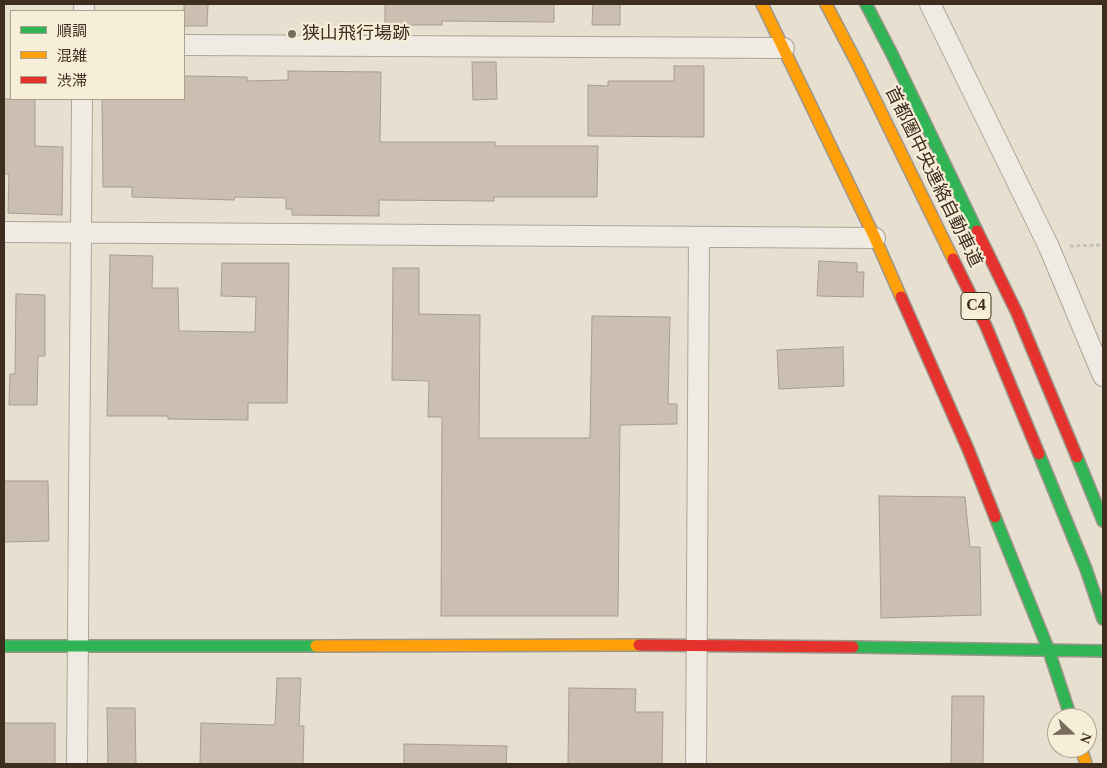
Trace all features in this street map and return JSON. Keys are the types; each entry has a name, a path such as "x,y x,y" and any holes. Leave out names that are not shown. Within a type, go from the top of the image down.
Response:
{"main road":[{"path":"762,4 875,238 968,449 1049,651 1068,708"},
{"name":"首都圏中央連絡自動車道","path":"826,4 864,76 986,326 1086,570 1103,619"},
{"name":"首都圏中央連絡自動車道","path":"866,4 897,63 1018,313 1103,521"},
{"path":"4,646 697,645 1103,651"}],"street":[{"path":"930,4 1049,247 1103,376"},
{"path":"185,45 784,48"},
{"path":"76,764 82,100"},
{"path":"4,232 875,238"},
{"path":"696,764 699,237"}],"path":[{"path":"1049,247 1103,245"}],"building":[{"path":"184,4 208,4 207,26 185,26"},
{"path":"385,4 554,4 554,22 442,21 442,25 385,25"},
{"path":"593,4 620,4 620,25 592,25"},
{"path":"472,62 496,62 497,99 473,100"},
{"path":"674,66 704,66 704,137 588,136 588,85 608,86 608,81 674,81"},
{"path":"288,71 381,72 380,142 495,142 495,146 598,146 597,197 494,197 494,201 379,200 379,216 292,215 292,209 286,209 286,198 235,197 234,200 132,197 132,187 103,187 102,100 185,100 185,76 247,77 247,81 288,80"},
{"path":"4,99 35,100 35,146 63,147 62,215 8,213 9,174 4,174"},
{"path":"110,255 153,256 152,288 178,288 179,331 255,332 256,297 221,296 222,263 289,263 287,403 248,403 248,420 168,419 168,416 107,416"},
{"path":"819,261 857,263 857,272 864,272 863,297 817,296"},
{"path":"393,268 419,268 419,314 480,315 479,438 590,438 592,316 670,317 668,404 677,404 677,424 620,425 618,616 441,616 442,417 428,417 429,381 392,380"},
{"path":"16,294 45,295 45,356 38,356 37,405 9,405 10,374 15,374"},
{"path":"843,347 844,386 779,389 777,350"},
{"path":"4,481 48,481 49,541 4,542"},
{"path":"879,496 965,497 970,547 980,547 981,615 881,618"},
{"path":"277,678 301,678 299,726 304,726 303,764 200,764 201,723 275,725"},
{"path":"569,688 636,689 635,712 663,712 662,764 568,764"},
{"path":"952,696 984,696 983,764 951,764"},
{"path":"107,708 135,708 136,764 108,764"},
{"path":"4,723 55,723 55,764 4,764"},
{"path":"404,744 507,746 506,764 404,764"}],"traffic: fast":[{"path":"866,4 977,231"},
{"path":"1039,454 1086,569 1103,619"},
{"path":"1077,457 1103,521"},
{"path":"995,517 1049,651 1068,708"},
{"path":"4,646 316,646"},
{"path":"853,647 1103,651"}],"traffic: slow":[{"path":"762,4 875,238 901,297"},
{"path":"826,4 953,259"},
{"path":"316,646 639,645"},
{"path":"1084,758 1086,764"}],"traffic: jam":[{"path":"977,231 1017,313 1077,457"},
{"path":"953,259 986,326 1039,454"},
{"path":"901,297 968,449 995,517"},
{"path":"639,645 853,647"}],"place":[{"name":"狭山飛行場跡","path":"292,34"}]}
